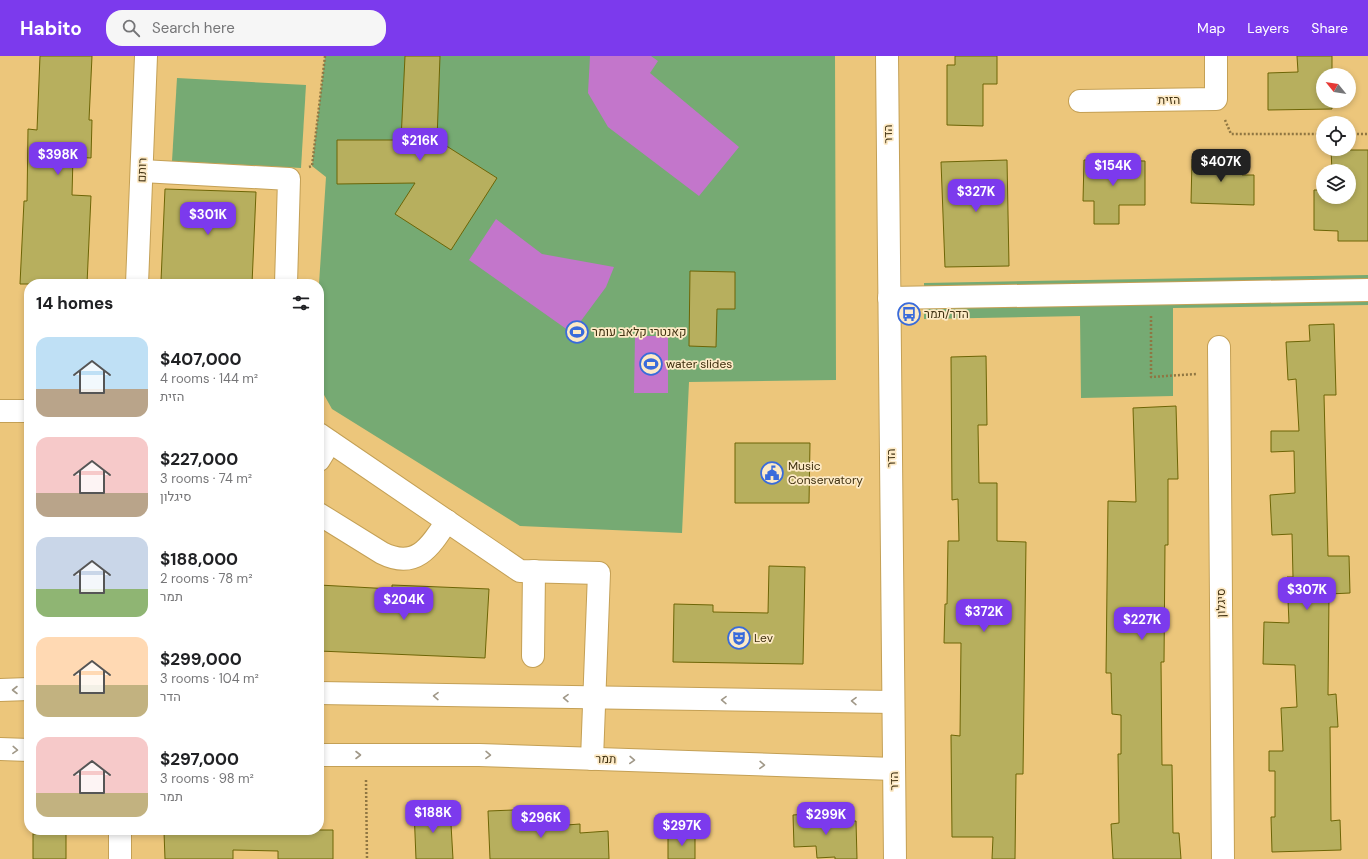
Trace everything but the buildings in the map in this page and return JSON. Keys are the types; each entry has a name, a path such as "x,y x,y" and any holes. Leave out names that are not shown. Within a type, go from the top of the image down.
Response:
{"street":[{"name":"רותם","path":"137,279 146,56"},
{"name":"הדר","path":"887,56 895,859"},
{"path":"1216,56 1216,99"},
{"name":"הזית","path":"1080,101 1216,99"},
{"path":"142,171 289,179 286,279"},
{"path":"889,298 1368,290"},
{"name":"סיגלון","path":"1219,347 1218,373 1223,859"},
{"path":"0,411 24,411"},
{"path":"324,446 447,521 520,571 599,573 592,759"},
{"path":"324,517 392,559 402,560 413,558 424,552 447,521"},
{"path":"533,656 534,572"},
{"path":"0,690 24,689"},
{"path":"324,693 893,702"},
{"path":"0,749 24,750"},
{"name":"תמר","path":"324,755 479,755 894,769"},
{"path":"120,835 120,859"}],"path":[{"path":"289,179 312,166 325,56"},
{"path":"1216,99 1231,134 1316,134"},
{"path":"1356,134 1368,134"},
{"path":"1151,294 1151,377 1218,373"},
{"path":"365,755 367,859"}],"green space":[{"name":"קאנטרי קלאב עומר","path":"325,56 835,56 836,380 689,382 682,533 520,526 332,409 324,395 324,279 319,279 326,177 312,166"},
{"path":"177,78 306,85 301,168 172,161"},
{"path":"1368,275 1368,305 1173,308 1173,396 1081,398 1080,316 924,319 924,283"}],"shaded area":[{"path":"590,56 651,56 658,61 650,73 739,147 699,196 608,127 588,93"},
{"path":"496,219 542,254 614,267 606,287 572,333 469,260"},
{"name":"water slides","path":"635,336 668,336 668,393 634,393"}],"place":[{"name":"הדר/תמר","path":"909,314"},
{"name":"קאנטרי קלאב עומר","path":"577,332"},
{"name":"water slides","path":"651,364"},
{"name":"Music Conservatory","path":"772,473"},
{"name":"Lev","path":"739,638"}]}
